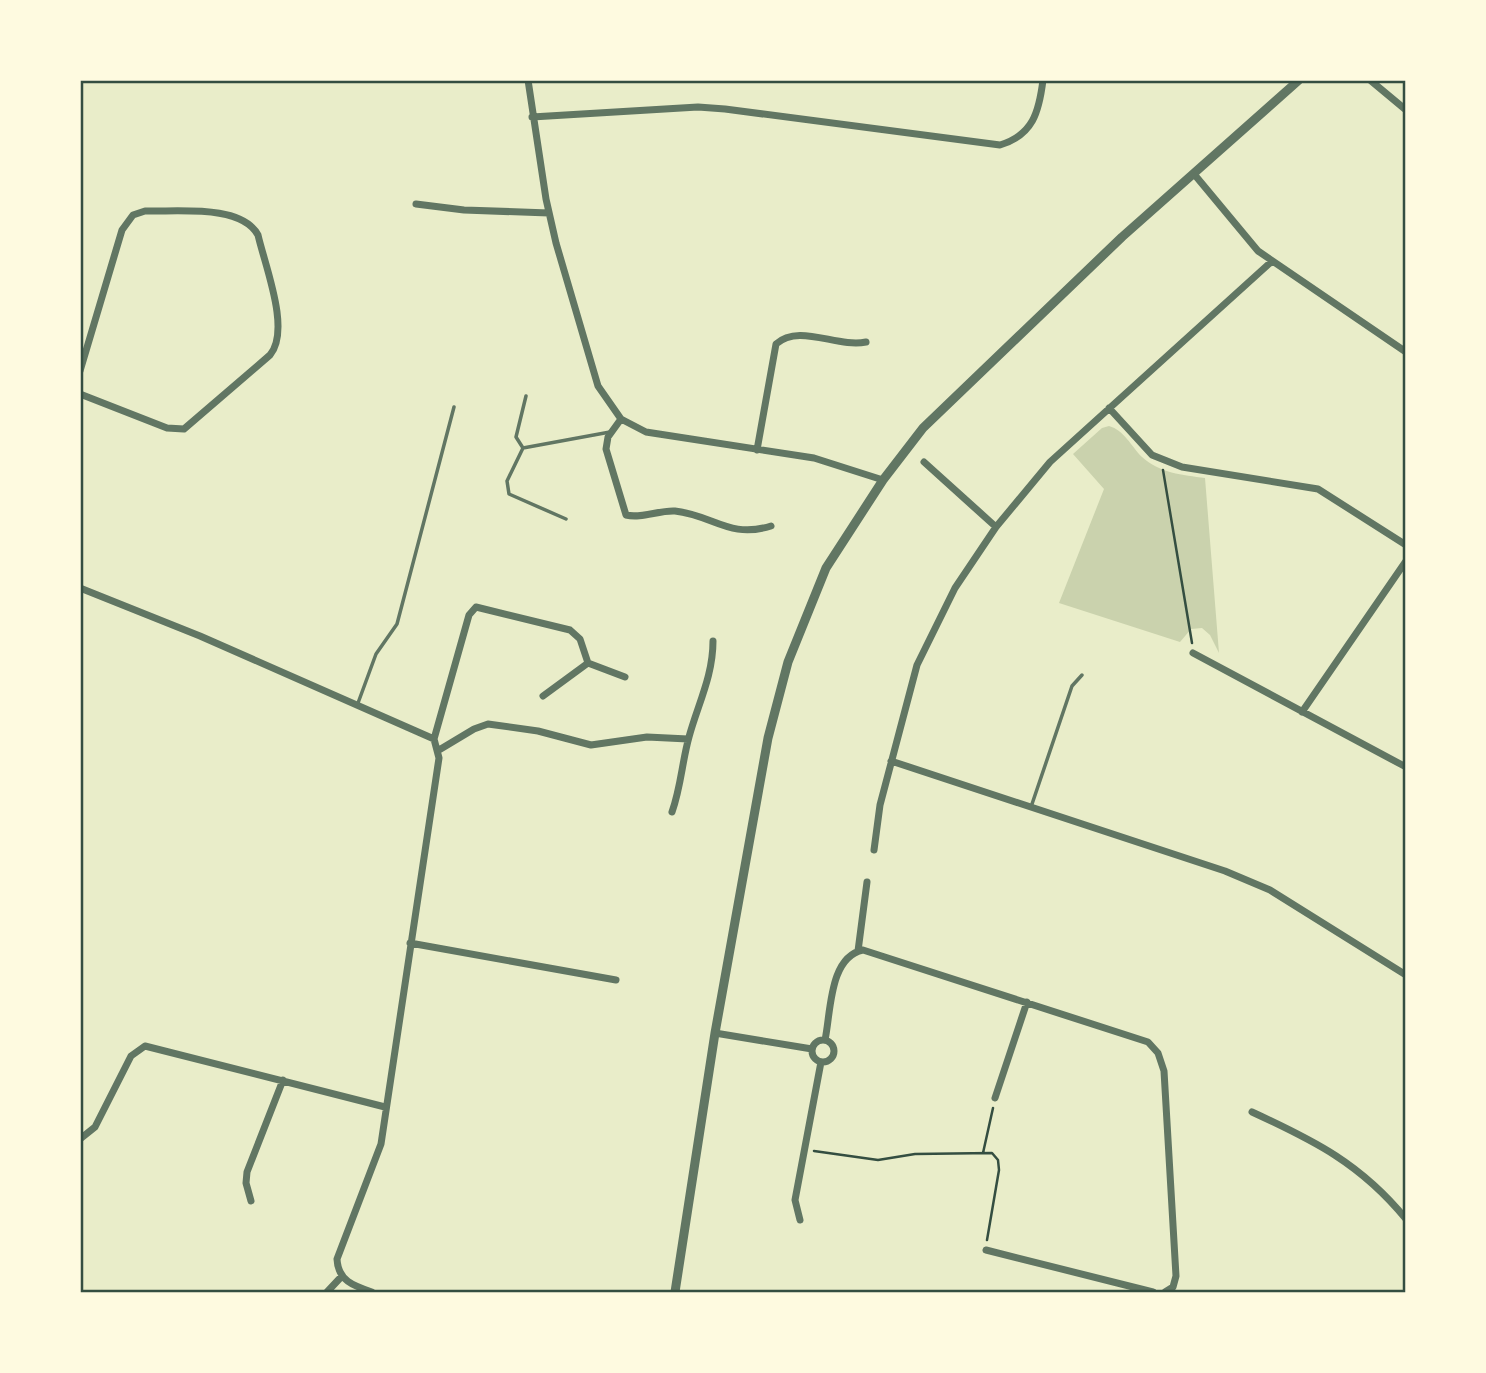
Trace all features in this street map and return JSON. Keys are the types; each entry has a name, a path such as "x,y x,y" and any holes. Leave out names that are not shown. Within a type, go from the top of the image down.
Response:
{"street":[{"path":"528,80 549,213 598,386 621,419 646,432 822,460 883,480"},
{"path":"532,117 712,108 1000,145 1013,141 1034,122 1043,80"},
{"path":"675,1293 715,1033 757,797 782,678 826,568 883,480 923,428 1122,237 1299,80"},
{"path":"1370,80 1405,110"},
{"path":"1194,174 1250,243 1271,262 1405,352"},
{"path":"416,204 464,210 549,213"},
{"path":"80,371 122,230 133,215 145,211 234,215 251,223 258,236 280,326 278,344 270,355 184,429 167,428 80,394"},
{"path":"874,850 891,761 910,686 955,588 996,527 1039,473 1271,262"},
{"path":"757,450 772,355 779,340 798,335 847,343 866,342"},
{"path":"1109,408 1161,460 1182,467 1318,489 1405,545"},
{"path":"621,419 612,432 606,449 626,515 677,512 733,530 750,531 771,526"},
{"path":"924,462 996,527"},
{"path":"1302,712 1405,561"},
{"path":"80,588 435,739"},
{"path":"372,1293 348,1283 342,1276 338,1266 339,1253 381,1144 439,750 435,739 469,615 476,607 570,630 580,639 588,663"},
{"path":"672,812 679,794 688,739 705,694 713,658 713,641"},
{"path":"1193,653 1405,767"},
{"path":"588,663 625,677"},
{"path":"543,696 588,663"},
{"path":"439,750 474,729 488,724 525,729 590,746 647,737 688,739"},
{"path":"891,761 1225,871 1270,890 1405,975"},
{"path":"858,951 867,881"},
{"path":"410,943 616,980"},
{"path":"825,1040 838,971 844,959 858,951 870,950 1142,1039 1154,1046 1162,1059 1176,1276 1173,1287 1165,1293"},
{"path":"995,1098 1027,1002"},
{"path":"715,1033 812,1049"},
{"path":"825,1040 832,1044 834,1054 829,1060 821,1062 814,1056 812,1049 816,1042 825,1040"},
{"path":"80,1139 95,1127 131,1056 145,1046 385,1107"},
{"path":"800,1220 795,1200 821,1062"},
{"path":"251,1201 246,1183 247,1172 283,1080"},
{"path":"1252,1112 1315,1141 1353,1165 1389,1198 1405,1219"},
{"path":"986,1250 1153,1293"},
{"path":"327,1293 342,1276"}],"lane":[{"path":"523,449 516,437 526,397"},
{"path":"358,704 376,654 397,624 454,407"},
{"path":"523,449 612,432"},
{"path":"523,449 507,481 509,495 565,519"},
{"path":"1031,807 1072,686 1082,675"}],"path":[{"path":"1161,460 1193,653"},
{"path":"983,1153 995,1098"},
{"path":"805,1149 878,1160 915,1154 996,1155 999,1170 986,1250"}],"green space":[{"path":"1109,426 1119,431 1142,457 1156,467 1205,478 1219,653 1210,635 1202,628 1191,629 1180,642 1059,603 1104,489 1073,454 1102,428"}]}
